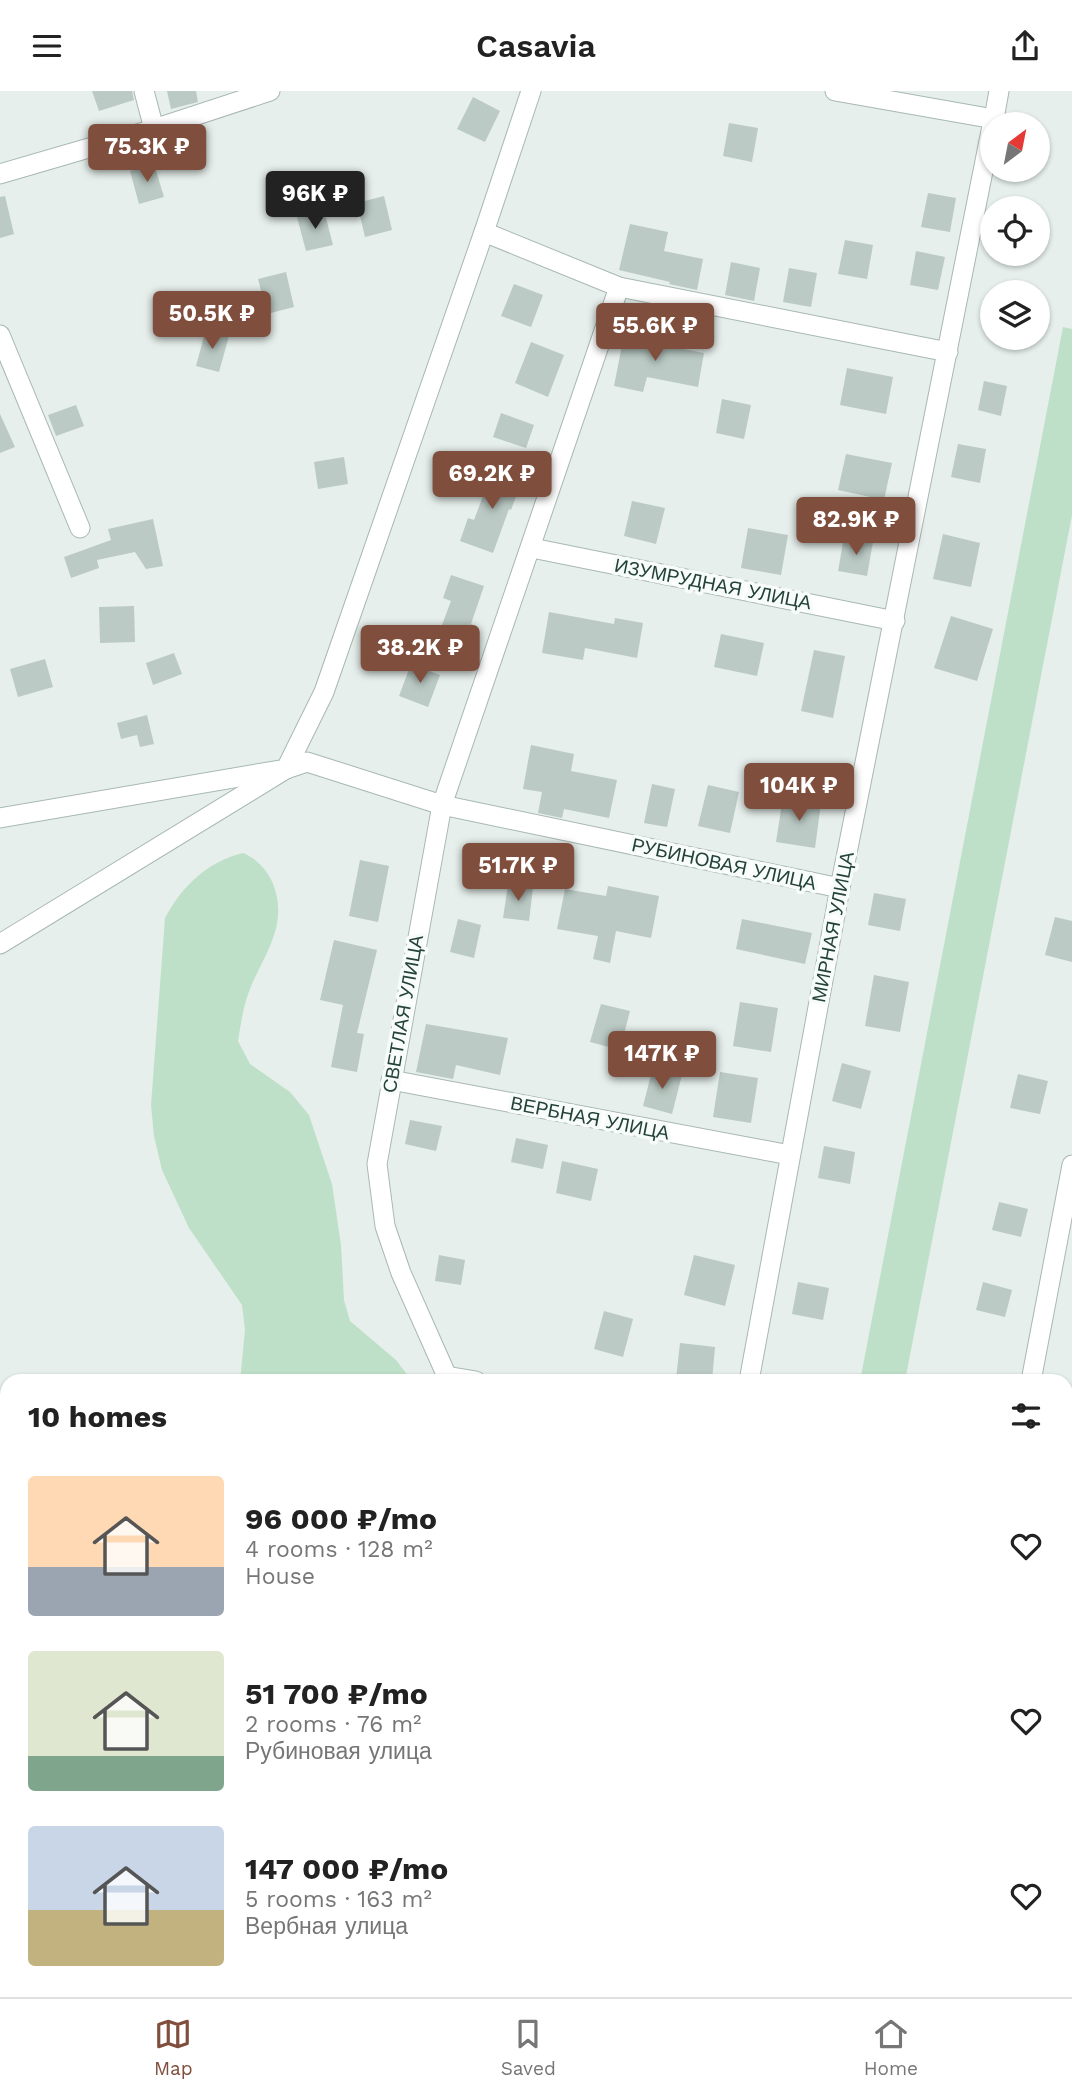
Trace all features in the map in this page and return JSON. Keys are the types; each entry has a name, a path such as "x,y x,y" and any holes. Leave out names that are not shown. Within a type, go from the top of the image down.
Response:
{"street":[{"path":"144,91 153,129"},
{"path":"0,174 270,91"},
{"path":"0,944 286,769 324,692 531,91"},
{"path":"835,91 980,120"},
{"name":"МИРНАЯ УЛИЦА","path":"995,112 999,91"},
{"name":"МИРНАЯ УЛИЦА","path":"750,1374 840,888 981,182"},
{"path":"484,232 619,287 948,352"},
{"name":"СВЕТЛАЯ УЛИЦА","path":"445,1374 401,1273 385,1226 377,1164 442,805 619,287"},
{"path":"0,335 80,528"},
{"name":"ИЗУМРУДНАЯ УЛИЦА","path":"532,548 895,621"},
{"name":"РУБИНОВАЯ УЛИЦА","path":"0,818 286,769 307,762 442,805 840,888"},
{"name":"ВЕРБНАЯ УЛИЦА","path":"391,1080 790,1155"},
{"path":"1032,1374 1072,1165"}],"green space":[{"path":"1063,327 1072,329 1072,515 906,1374 861,1374"},
{"path":"243,853 262,867 274,887 278,911 272,942 246,1002 238,1041 250,1064 290,1092 309,1115 332,1184 341,1245 344,1300 350,1321 396,1360 407,1374 241,1374 245,1330 242,1305 189,1228 162,1170 154,1136 151,1105 165,918 179,896 197,877 230,857"}],"building":[{"path":"92,91 132,91 134,100 99,111"},
{"path":"167,91 196,91 198,102 171,109"},
{"path":"473,97 500,111 485,142 457,129"},
{"path":"729,123 758,128 752,162 723,156"},
{"path":"154,164 164,197 139,204 130,171"},
{"path":"928,193 956,198 950,232 921,227"},
{"path":"5,196 14,234 0,238 0,197"},
{"path":"384,196 392,230 365,237 357,203"},
{"path":"324,210 333,245 306,251 297,217"},
{"path":"630,224 668,232 664,251 703,259 697,290 619,270"},
{"path":"845,240 873,245 867,279 838,274"},
{"path":"916,251 945,257 938,290 910,285"},
{"path":"731,262 760,268 754,301 725,295"},
{"path":"789,268 817,273 811,307 783,302"},
{"path":"286,272 294,307 267,314 258,279"},
{"path":"514,284 543,295 531,327 501,316"},
{"path":"206,329 229,336 219,372 196,366"},
{"path":"625,330 655,336 653,343 704,353 698,387 647,377 643,392 614,386"},
{"path":"531,342 564,355 548,397 515,383"},
{"path":"847,368 893,377 886,414 840,405"},
{"path":"984,381 1007,386 1001,416 978,410"},
{"path":"722,399 751,405 744,439 716,433"},
{"path":"76,405 84,426 56,436 48,415"},
{"path":"501,413 534,425 526,448 493,437"},
{"path":"0,414 15,447 0,453"},
{"path":"958,444 986,449 980,483 951,477"},
{"path":"846,454 892,463 884,500 838,490"},
{"path":"344,457 348,484 318,489 314,462"},
{"path":"494,467 523,478 493,553 460,541 468,518 474,520"},
{"path":"632,501 665,508 656,544 624,536"},
{"path":"153,519 163,566 146,569 135,552 97,560 99,568 71,578 64,557 111,540 108,529"},
{"path":"748,528 788,535 781,575 741,568"},
{"path":"943,534 980,543 971,587 933,579"},
{"path":"844,537 873,542 867,576 838,571"},
{"path":"451,575 484,586 471,624 475,626 463,657 434,646 451,601 443,598"},
{"path":"134,606 135,642 100,643 99,607"},
{"path":"549,612 614,624 615,618 643,623 637,658 585,648 583,660 542,653"},
{"path":"951,616 993,629 977,681 934,668"},
{"path":"721,634 764,643 757,676 714,667"},
{"path":"814,650 845,656 833,718 801,711"},
{"path":"174,653 182,674 153,685 146,663"},
{"path":"45,659 53,687 18,697 10,669"},
{"path":"411,664 440,675 428,707 399,696"},
{"path":"147,715 154,744 140,747 137,735 121,739 117,723"},
{"path":"531,745 574,754 571,771 617,780 609,818 564,809 562,818 538,813 542,792 523,789"},
{"path":"652,784 675,789 667,827 644,823"},
{"path":"708,785 739,792 730,833 698,826"},
{"path":"783,797 821,803 815,848 776,842"},
{"path":"360,860 389,866 378,922 349,916"},
{"path":"508,885 533,888 529,921 503,918"},
{"path":"608,886 659,896 651,938 616,931 610,963 593,959 598,936 557,929 565,889 606,896"},
{"path":"874,893 906,899 900,931 868,925"},
{"path":"1055,917 1072,921 1072,962 1045,955"},
{"path":"458,919 481,925 474,958 450,952"},
{"path":"742,919 812,933 805,964 736,949"},
{"path":"334,940 377,950 357,1033 364,1034 357,1072 331,1067 343,1005 320,1000"},
{"path":"874,975 909,982 900,1032 865,1026"},
{"path":"740,1002 778,1008 771,1052 733,1046"},
{"path":"601,1004 630,1011 620,1050 590,1042"},
{"path":"426,1024 508,1038 500,1075 456,1065 453,1079 416,1072"},
{"path":"842,1063 871,1071 861,1109 832,1101"},
{"path":"653,1067 682,1075 672,1114 643,1106"},
{"path":"720,1072 758,1078 751,1123 713,1117"},
{"path":"1018,1074 1048,1081 1040,1114 1010,1108"},
{"path":"410,1120 442,1126 436,1151 405,1144"},
{"path":"516,1138 548,1145 543,1169 511,1162"},
{"path":"824,1146 855,1152 850,1184 818,1178"},
{"path":"562,1161 598,1169 591,1201 556,1193"},
{"path":"999,1202 1028,1209 1021,1237 992,1230"},
{"path":"439,1255 465,1260 461,1285 435,1281"},
{"path":"694,1255 735,1265 725,1306 684,1295"},
{"path":"798,1282 829,1288 823,1320 792,1314"},
{"path":"983,1282 1012,1290 1005,1317 976,1310"},
{"path":"604,1311 633,1319 623,1357 594,1349"},
{"path":"680,1343 715,1347 713,1374 677,1374"}]}
